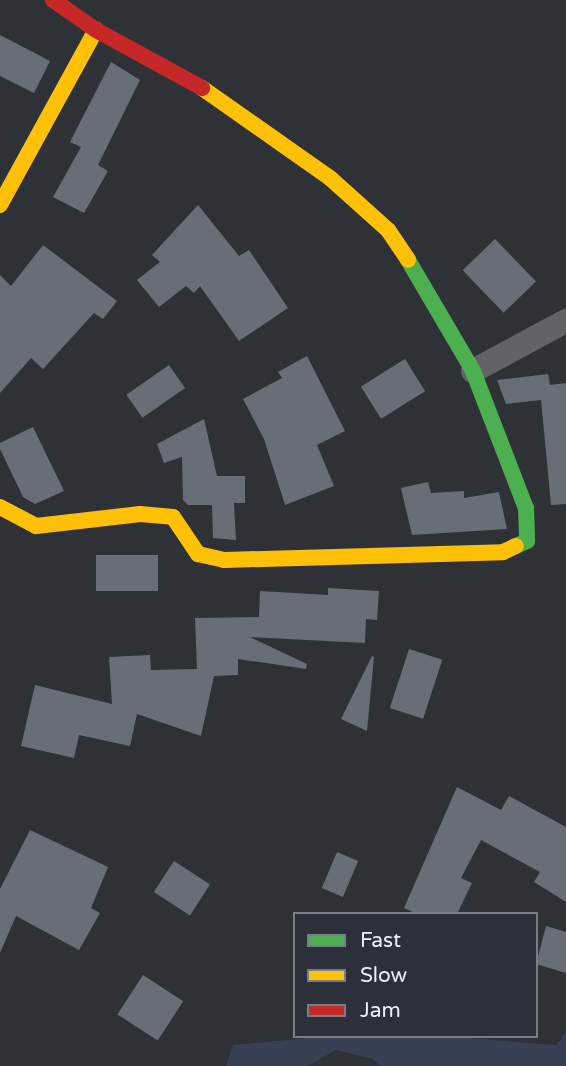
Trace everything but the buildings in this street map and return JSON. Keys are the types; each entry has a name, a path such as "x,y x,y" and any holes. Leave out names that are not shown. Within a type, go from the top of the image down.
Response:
{"street":[{"path":"0,506 36,526 140,514 173,517 198,554 224,560 514,551 527,541 526,508 473,371 432,296 388,230 361,204 218,97 96,30 53,0"},
{"path":"0,205 96,30"},
{"path":"473,371 566,321"}],"shaded area":[{"path":"566,1033 566,1066 380,1066 373,1059 336,1050 308,1066 226,1066 233,1045 309,1038 469,1038 556,1045"}],"traffic: fast":[{"path":"408,260 473,371 526,508 527,541 516,546"}],"traffic: slow":[{"path":"0,205 96,30"},
{"path":"202,88 330,178 388,230 408,260"},
{"path":"0,507 36,526 140,514 173,517 198,554 224,560 503,552 516,546"}],"traffic: jam":[{"path":"53,0 96,30 202,88"}]}
